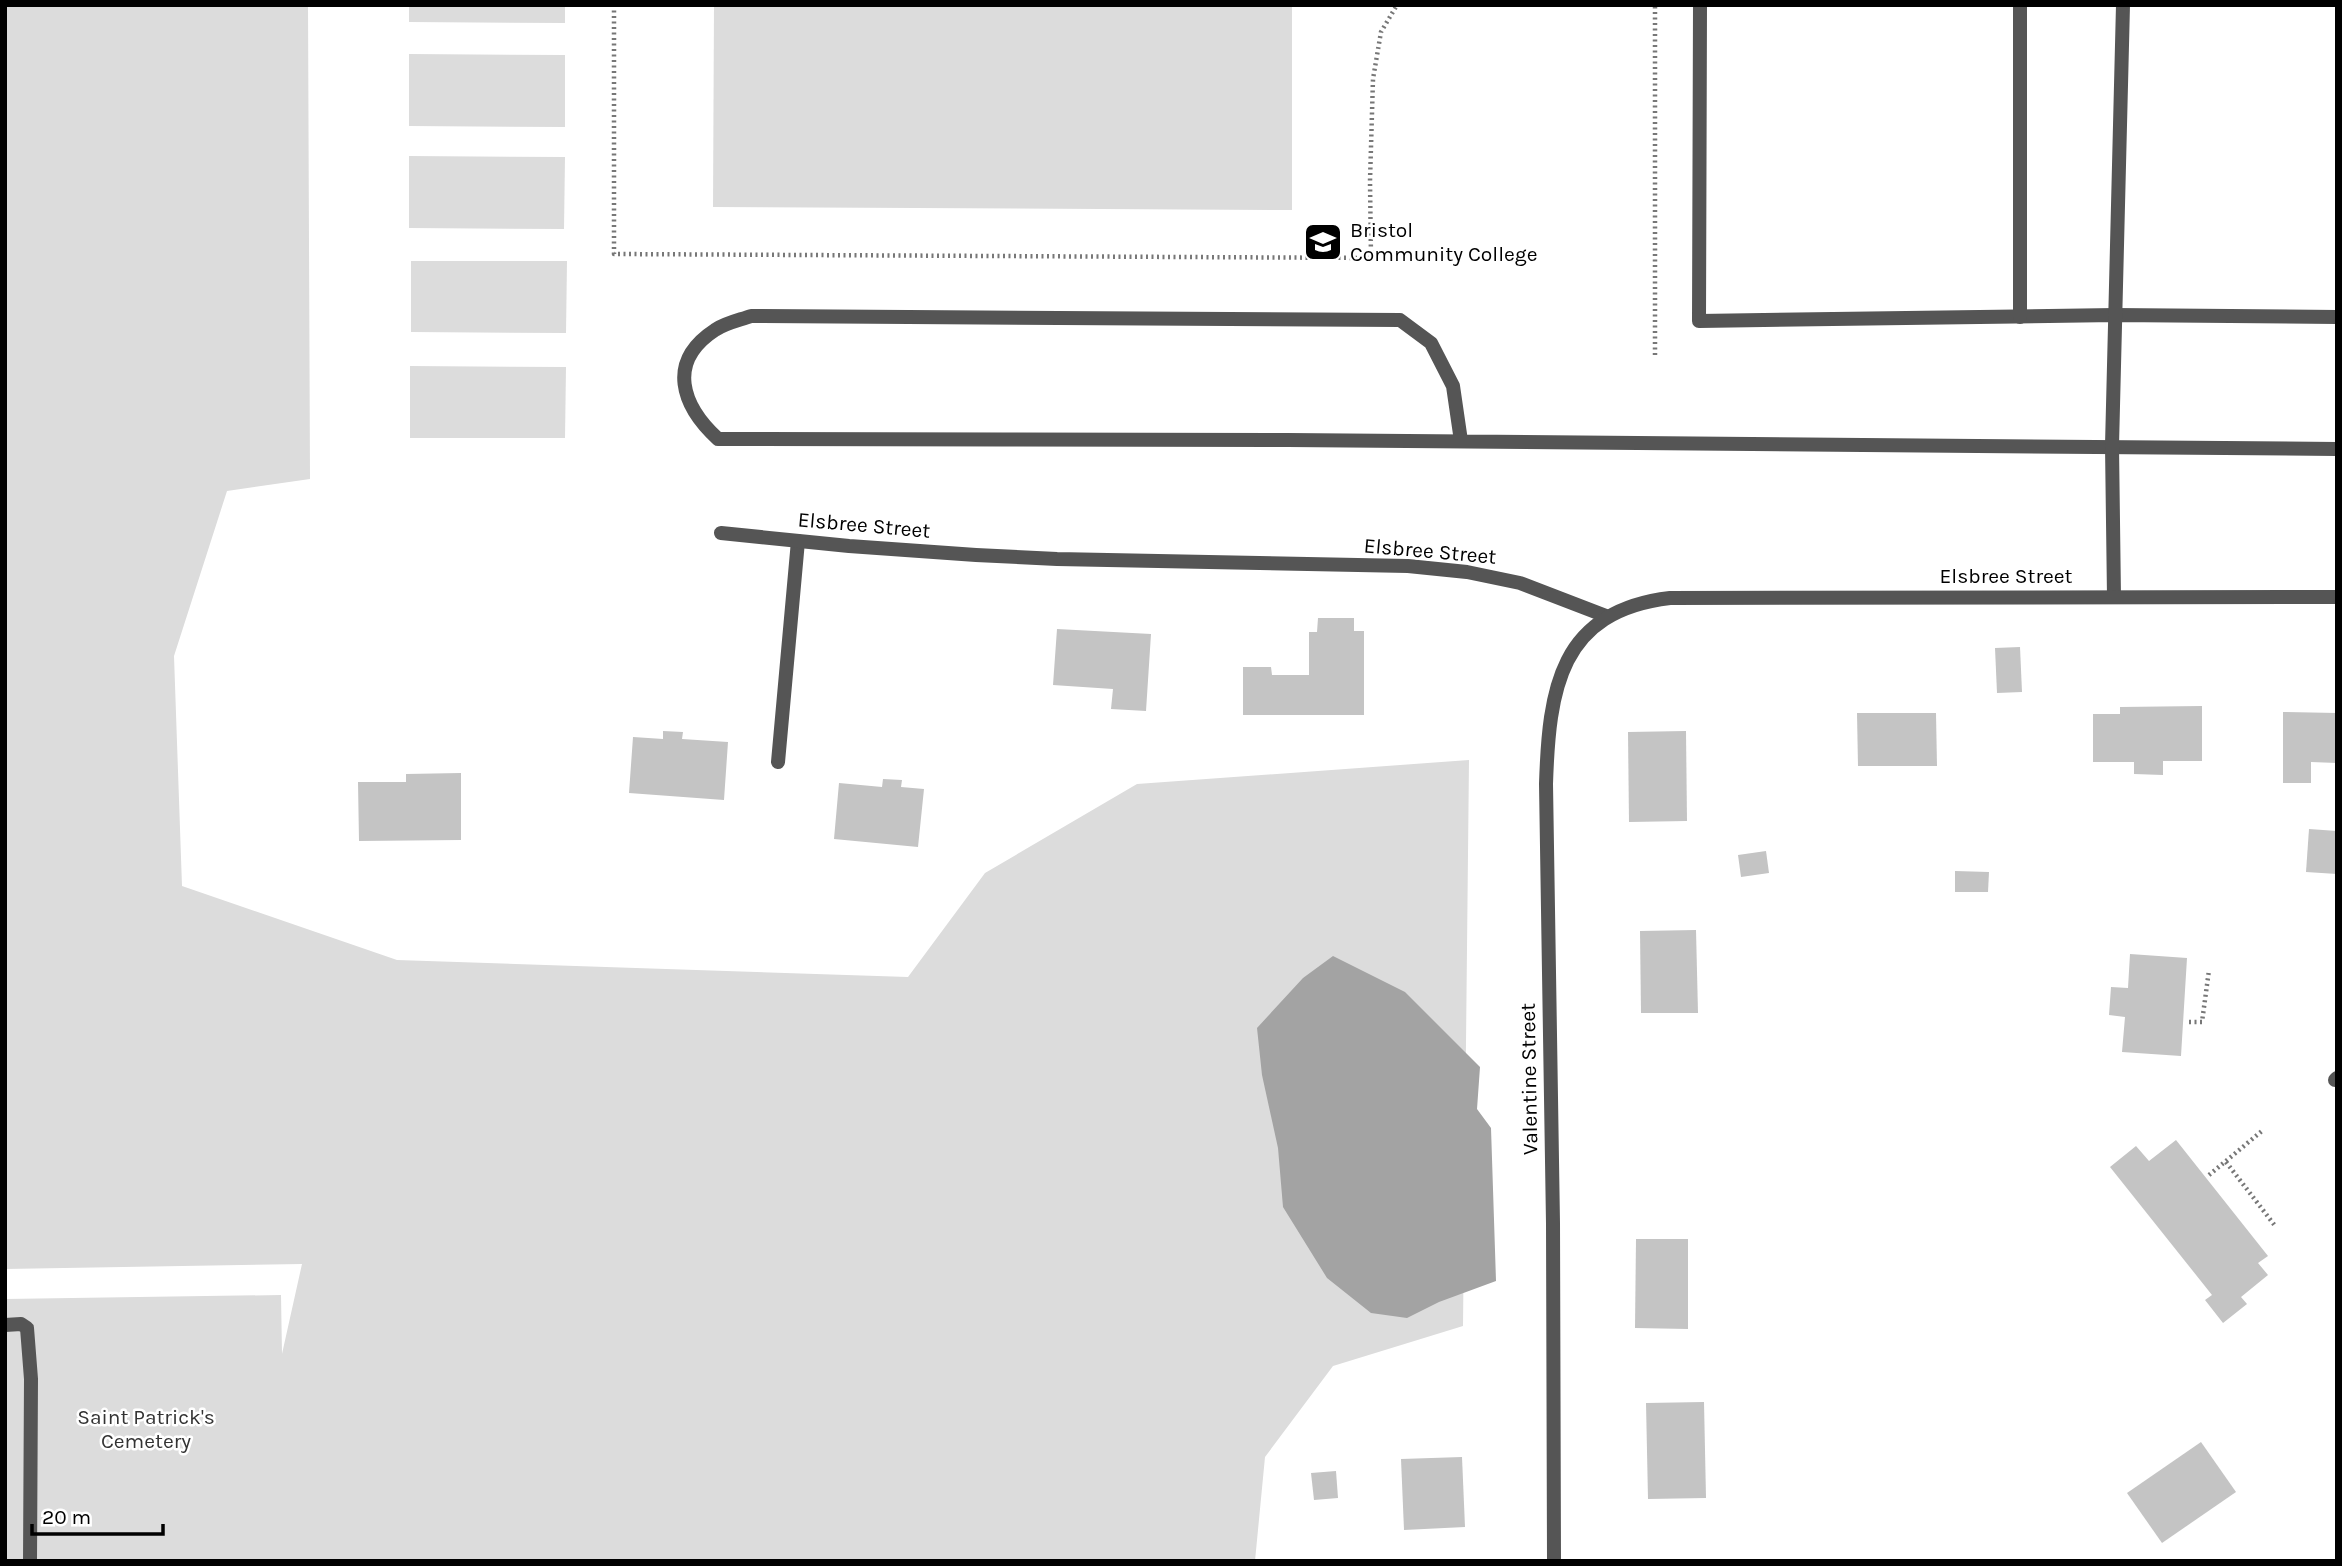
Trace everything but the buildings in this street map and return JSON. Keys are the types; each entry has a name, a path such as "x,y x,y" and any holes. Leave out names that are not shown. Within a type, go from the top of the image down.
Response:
{"street":[{"path":"1700,5 1699,321 2115,315 2337,317"},
{"path":"2020,5 2020,317"},
{"path":"2114,597 2112,446 2123,5"},
{"path":"1461,441 1453,386 1431,343 1400,320 751,316 716,329 691,351 682,382 700,422 718,439 1461,441 2337,449"},
{"name":"Elsbree Street","path":"722,533 1057,559 1408,566 1467,572 1520,583 1606,616 1634,604 1679,598 2337,597"},
{"path":"778,762 798,541"},
{"name":"Valentine Street","path":"1554,1561 1547,759 1551,712 1564,668 1576,646 1606,616"},
{"path":"5,1325 21,1324 27,1328 31,1379 30,1561"}],"path":[{"path":"614,5 614,254 1371,258 1373,79 1381,32 1396,5"},
{"path":"1655,5 1655,355"},
{"path":"2189,1022 2202,1022 2208,970"},
{"path":"2209,1175 2262,1131"},
{"path":"2226,1162 2276,1227"}],"green space":[{"name":"Saint Patrick's Cemetery","path":"5,5 308,5 310,479 227,491 174,656 182,886 397,960 908,977 985,873 1137,784 1469,760 1463,1326 1333,1366 1265,1457 1255,1561 5,1561 5,1299 281,1295 282,1354 302,1264 5,1269"},
{"path":"409,5 565,5 565,23 409,22"},
{"path":"714,5 1292,5 1292,210 713,207"},
{"path":"409,54 565,55 565,127 409,126"},
{"path":"409,156 565,157 564,229 409,228"},
{"path":"411,261 567,261 566,333 411,332"},
{"path":"410,366 566,367 565,438 410,438"}],"shaded area":[{"path":"1333,956 1405,992 1480,1067 1477,1109 1491,1128 1496,1281 1439,1302 1407,1318 1371,1313 1327,1278 1283,1207 1278,1148 1262,1075 1257,1028 1303,978"}],"place":[{"name":"Bristol Community College","path":"1323,242"}]}
